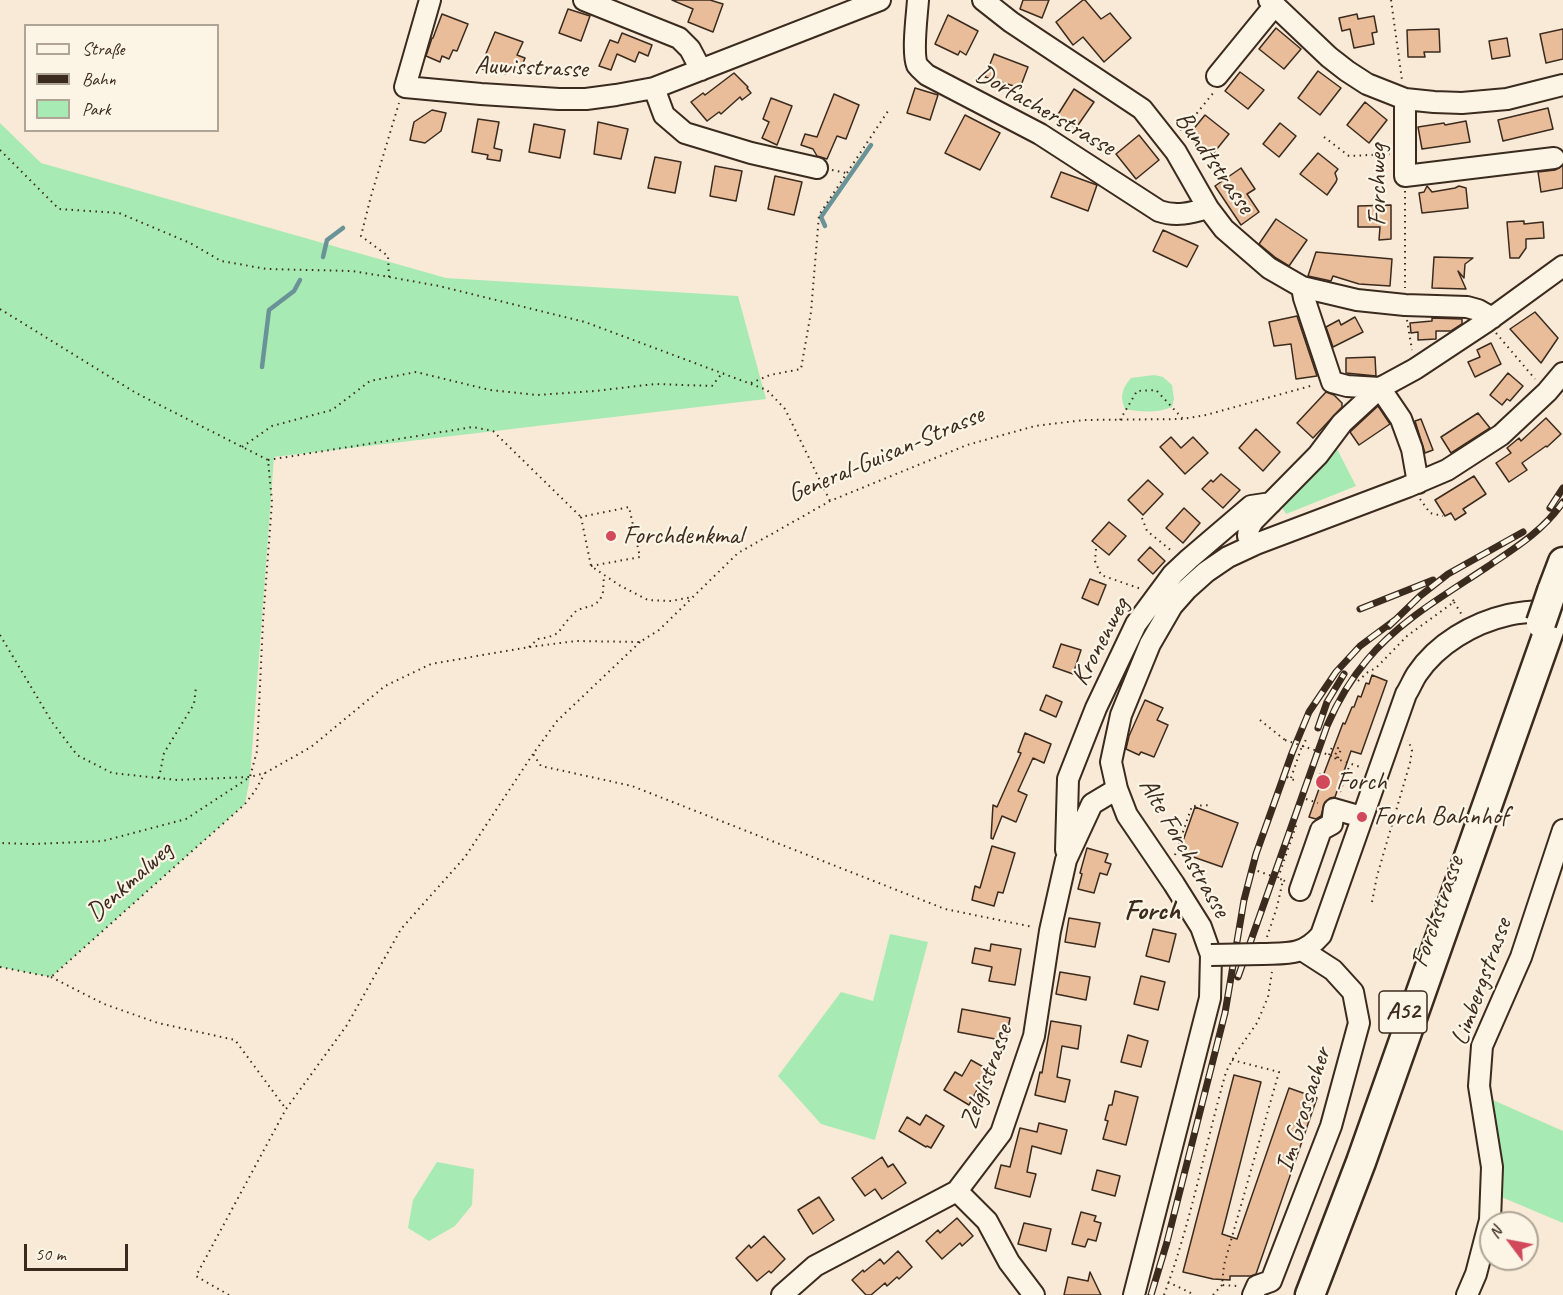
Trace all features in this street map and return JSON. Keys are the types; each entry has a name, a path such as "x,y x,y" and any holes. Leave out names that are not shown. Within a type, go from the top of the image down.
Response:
{"highway":[{"name":"Forchstrasse","path":"1310,1295 1361,1162 1556,605 1563,562"},
{"name":"Forchstrasse","path":"1298,1295 1348,1167 1556,605"}],"street":[{"path":"402,94 430,0"},
{"path":"585,0 679,38 690,49 701,70"},
{"name":"Auwisstrasse","path":"402,94 481,94 586,99 654,88 880,0"},
{"name":"Dorfacherstrasse","path":"918,0 916,63 927,75 1040,134 1159,211 1169,215 1185,214 1208,208"},
{"name":"Bundtstrasse","path":"983,0 1011,22 1142,109 1166,137 1208,208 1224,229 1269,268 1302,287 1357,300 1405,305 1467,307 1478,310 1489,320"},
{"path":"1216,81 1272,3 1347,71 1367,84 1405,99 1462,103 1507,99 1563,85"},
{"path":"654,88 664,115 685,134 751,153 817,168"},
{"name":"Forchweg","path":"1405,99 1405,176"},
{"path":"1405,176 1554,158"},
{"path":"1302,287 1304,298 1339,384 1356,395 1362,405 1380,388 1415,369 1563,267"},
{"name":"Alte Forchstrasse","path":"1134,1295 1210,998 1211,955 1201,927 1127,815 1117,789 1111,762 1121,715 1150,644 1172,606 1187,589 1228,557 1256,544 1417,488 1502,435 1547,392 1563,373"},
{"path":"1339,384 1380,388 1401,418 1412,449 1417,488"},
{"name":"Kronenweg","path":"1256,544 1248,536 1253,521 1318,455 1342,423 1362,405"},
{"name":"Kronenweg","path":"1066,860 1068,778 1096,708 1136,624 1173,574 1251,506 1271,503"},
{"path":"1211,955 1296,953 1321,935 1406,694 1418,673 1453,638 1509,614 1556,605"},
{"name":"Zelglistrasse","path":"782,1295 815,1266 957,1191 1001,1133 1034,1036 1050,931 1066,860 1092,804 1117,789"},
{"path":"1291,885 1321,830 1332,824 1334,809 1362,817"},
{"name":"Limbergstrasse","path":"1467,1295 1476,1274 1490,1220 1492,1167 1479,1086 1482,1046 1521,957 1563,830"},
{"name":"Im Grossacher","path":"1255,1290 1271,1281 1331,1126 1359,1023 1353,992 1333,970 1302,950"},
{"path":"957,1191 987,1221 1009,1262 1034,1295"}],"path":[{"path":"1390,0 1405,99"},
{"path":"1166,137 1185,128 1214,92 1216,81"},
{"path":"389,277 388,256 362,236 371,196 402,94"},
{"path":"751,383 770,375 801,369 811,312 819,215 890,108"},
{"path":"1324,137 1349,156 1405,153"},
{"path":"0,150 59,209 119,213 190,243 221,261 267,269 352,271 439,286 585,322 751,383 767,390 785,409 830,501"},
{"name":"Forchweg","path":"1405,176 1405,305 1415,369"},
{"path":"0,309 136,393 268,460 473,427 493,431 581,517 591,566 619,585 648,600 671,601 694,596"},
{"path":"1489,320 1547,392"},
{"path":"242,447 272,426 332,410 370,381 416,372 490,390 537,395 655,384 712,386 723,372"},
{"name":"General-Guisan-Strasse","path":"229,1295 196,1276 286,1109 347,1025 401,929 465,857 557,721 640,642 659,630 738,553 830,501 967,445 1012,432 1035,426 1084,420 1183,419 1206,415 1308,386 1339,384"},
{"path":"1120,420 1137,392 1156,390 1183,419"},
{"path":"0,843 103,841 186,819 250,777 257,751 263,621 272,502 268,460"},
{"path":"1417,488 1430,513 1443,516"},
{"path":"581,517 629,507 640,557 591,566"},
{"path":"1142,518 1147,531 1171,551 1189,560"},
{"path":"1096,549 1095,561 1101,575 1157,596"},
{"path":"529,647 538,639 558,633 577,610 594,605 600,600 604,575"},
{"path":"1452,597 1464,621"},
{"path":"1358,681 1376,668 1407,636 1454,602"},
{"path":"0,635 51,722 77,754 112,773 177,780 250,777 265,773 311,747 385,686 431,664 576,641 640,642"},
{"path":"159,778 164,753 194,704 196,687"},
{"path":"1260,720 1285,740 1302,747 1329,755 1338,758 1341,749 1338,748 1335,758 1356,766"},
{"path":"1372,902 1412,750 1407,738 1394,729"},
{"path":"1296,781 1289,778 1306,739"},
{"path":"1329,755 1332,747"},
{"path":"533,754 541,766 632,786 945,909 1050,931"},
{"name":"Denkmalweg","path":"51,977 245,804 265,773"},
{"path":"1164,868 1175,856 1192,806 1211,805"},
{"path":"1278,878 1297,823"},
{"path":"1252,869 1291,885"},
{"path":"1267,933 1277,907"},
{"path":"1164,1295 1189,1213 1226,1072 1257,1023 1268,997 1272,973 1268,954"},
{"path":"0,967 51,977 104,1004 158,1023 235,1040 286,1109"},
{"path":"1213,1295 1222,1285 1224,1265 1279,1072 1232,1060"},
{"path":"1168,1282 1180,1290 1195,1295"},
{"path":"1222,1285 1255,1290"}],"green space":[{"path":"0,123 41,163 446,278 738,296 766,399 274,457 250,777 245,804 51,977 0,967"},
{"path":"1154,375 1163,377 1172,385 1174,399 1172,407 1149,411 1125,409 1122,400 1123,392 1131,378"},
{"path":"1335,445 1356,486 1286,514 1280,504"},
{"path":"890,934 928,942 875,1140 821,1124 778,1076 841,992 873,1001"},
{"path":"1486,1097 1563,1131 1563,1223 1499,1196"},
{"path":"437,1162 474,1169 472,1205 455,1226 429,1241 408,1228 413,1200"}],"building":[{"path":"672,0 710,0 723,4 713,32 688,22 693,9"},
{"path":"1023,0 1049,0 1042,18 1020,9"},
{"path":"1083,0 1101,19 1110,13 1131,38 1104,62 1083,37 1073,45 1056,22"},
{"path":"568,9 590,16 581,41 559,33"},
{"path":"442,14 468,24 457,51 453,50 449,59 442,56 440,62 426,56"},
{"path":"1357,14 1358,19 1374,16 1377,32 1372,33 1374,44 1354,48 1350,29 1342,31 1339,18"},
{"path":"948,15 978,31 966,55 960,51 958,55 935,44"},
{"path":"1276,28 1301,49 1284,69 1259,49"},
{"path":"1439,29 1440,52 1424,52 1425,57 1408,57 1407,30"},
{"path":"1563,29 1563,59 1546,63 1540,34"},
{"path":"495,32 523,42 517,55 525,58 521,68 514,65 513,69 509,67 506,74 494,69 492,73 480,68"},
{"path":"622,33 652,45 648,56 639,52 635,62 617,54 611,70 599,66 610,40 618,43"},
{"path":"1507,38 1510,56 1492,59 1489,41"},
{"path":"994,54 1028,67 1020,88 985,77"},
{"path":"1318,71 1341,88 1320,115 1298,98"},
{"path":"1240,72 1264,90 1248,109 1225,91"},
{"path":"734,73 751,93 742,100 740,97 721,114 719,112 707,121 691,102 703,93 705,95"},
{"path":"915,88 938,95 930,120 907,113"},
{"path":"1074,89 1094,102 1076,128 1057,116"},
{"path":"834,94 859,105 846,139 837,136 827,159 817,156 813,149 801,145 805,134 817,137"},
{"path":"771,98 792,106 777,145 762,138 769,122 763,119"},
{"path":"1365,102 1387,120 1369,143 1347,125"},
{"path":"1548,108 1553,129 1503,141 1498,120"},
{"path":"432,110 446,113 441,131 425,143 410,140 414,122"},
{"path":"965,115 1000,133 980,170 945,153"},
{"path":"1205,115 1229,134 1212,155 1187,137"},
{"path":"478,119 499,122 494,148 502,150 500,161 487,159 488,155 472,152"},
{"path":"1466,121 1470,142 1422,149 1418,127"},
{"path":"598,122 628,129 621,159 594,154"},
{"path":"1280,123 1296,136 1279,157 1263,144"},
{"path":"534,124 565,130 560,158 529,152"},
{"path":"1139,135 1159,160 1136,179 1116,154"},
{"path":"1318,153 1338,169 1335,173 1336,182 1327,195 1300,174"},
{"path":"655,157 681,162 675,193 648,188"},
{"path":"1563,165 1563,188 1541,192 1538,172 1555,170"},
{"path":"715,166 742,171 736,201 710,196"},
{"path":"1241,168 1255,189 1247,194 1259,212 1241,225 1215,186"},
{"path":"1061,172 1097,185 1088,211 1051,197"},
{"path":"775,176 802,182 794,215 768,209"},
{"path":"1427,186 1432,192 1459,186 1466,188 1468,208 1422,213 1419,193 1424,192"},
{"path":"1391,205 1391,239 1379,240 1380,227 1358,227 1358,206"},
{"path":"1276,219 1307,240 1289,266 1259,244"},
{"path":"1524,221 1524,224 1543,222 1544,238 1526,239 1526,248 1519,258 1510,258 1507,222"},
{"path":"1163,230 1198,246 1187,267 1153,251"},
{"path":"1316,252 1392,259 1390,286 1359,284 1333,276 1331,281 1308,276"},
{"path":"1434,257 1473,258 1465,264 1464,278 1458,271 1466,289 1432,288"},
{"path":"1535,312 1558,338 1541,363 1510,329"},
{"path":"1297,316 1317,376 1296,379 1291,344 1274,346 1269,322"},
{"path":"1355,317 1363,332 1333,347 1326,327 1339,320 1341,325"},
{"path":"1432,318 1462,319 1462,324 1451,331 1436,331 1436,339 1418,340 1418,332 1411,333 1410,323 1432,321"},
{"path":"1491,343 1501,364 1475,377 1468,362 1480,357 1477,350"},
{"path":"1375,357 1376,376 1346,373 1346,358"},
{"path":"1508,373 1523,386 1510,401 1507,399 1502,405 1490,395"},
{"path":"1326,392 1334,395 1342,403 1342,407 1313,438 1297,423"},
{"path":"1378,406 1390,424 1359,445 1350,432"},
{"path":"1478,413 1490,428 1451,453 1441,437"},
{"path":"1546,418 1561,434 1547,447 1522,463 1527,470 1509,482 1496,463 1511,453 1507,448 1519,438 1521,441"},
{"path":"1421,419 1433,450 1425,453 1415,421"},
{"path":"1256,429 1280,452 1263,471 1239,448"},
{"path":"1171,437 1181,448 1193,437 1208,453 1185,474 1160,447"},
{"path":"1221,474 1240,490 1223,508 1202,489"},
{"path":"1474,476 1486,494 1463,509 1466,513 1455,520 1451,513 1445,516 1435,500"},
{"path":"1148,480 1163,494 1143,515 1128,500"},
{"path":"1184,508 1200,523 1183,543 1166,528"},
{"path":"1109,522 1126,536 1109,555 1092,541"},
{"path":"1150,547 1165,561 1153,574 1138,560"},
{"path":"1090,579 1106,585 1098,605 1082,598"},
{"path":"1061,644 1081,650 1073,674 1053,667"},
{"path":"1372,675 1387,681 1361,754 1351,751 1335,797 1325,802 1321,816 1316,819 1309,817 1320,786 1316,784 1320,774 1323,776 1343,723 1345,724 1358,696 1361,697"},
{"path":"1046,695 1062,702 1056,717 1040,710"},
{"path":"1145,700 1163,708 1157,720 1168,725 1154,757 1141,752 1139,755 1126,749 1129,736"},
{"path":"1025,733 1051,744 1044,763 1033,758 1018,791 1027,795 1016,822 1002,816 993,839 991,838 993,805 997,807 1021,753 1018,752"},
{"path":"1195,807 1238,823 1222,867 1179,852"},
{"path":"992,846 1015,853 1003,893 998,892 994,906 972,900 975,886 980,888"},
{"path":"1087,848 1108,854 1105,862 1111,864 1107,875 1100,873 1094,893 1078,889"},
{"path":"1069,918 1100,923 1095,947 1065,942"},
{"path":"1153,929 1176,934 1169,962 1146,956"},
{"path":"991,944 1021,949 1015,985 989,981 992,967 972,963 975,948 990,951"},
{"path":"1060,972 1090,977 1086,1000 1056,994"},
{"path":"1141,976 1165,982 1158,1010 1134,1004"},
{"path":"962,1009 1010,1018 1006,1041 958,1032"},
{"path":"1051,1021 1081,1026 1078,1049 1062,1046 1057,1077 1070,1080 1065,1102 1035,1095 1040,1072 1042,1073"},
{"path":"1128,1035 1148,1041 1141,1067 1121,1062"},
{"path":"971,1060 994,1073 984,1091 978,1088 969,1105 944,1090 955,1072 962,1076"},
{"path":"1234,1075 1261,1082 1222,1234 1237,1239 1289,1088 1317,1098 1256,1274 1230,1276 1230,1280 1213,1279 1183,1272"},
{"path":"1115,1091 1138,1097 1126,1145 1103,1139 1108,1121 1105,1120"},
{"path":"926,1115 944,1126 931,1148 899,1131 907,1117 920,1125"},
{"path":"1039,1123 1067,1130 1061,1154 1032,1146 1027,1172 1036,1174 1030,1197 995,1188 1001,1165 1010,1167 1020,1128 1037,1132"},
{"path":"882,1157 888,1167 893,1164 906,1183 882,1199 875,1189 865,1196 852,1178"},
{"path":"1097,1170 1120,1176 1115,1196 1092,1190"},
{"path":"819,1197 834,1220 813,1234 798,1210"},
{"path":"1081,1212 1096,1216 1094,1221 1101,1223 1096,1241 1088,1239 1085,1247 1072,1244"},
{"path":"957,1218 973,1236 962,1246 960,1243 942,1259 926,1241 938,1230 940,1233"},
{"path":"1024,1223 1051,1229 1046,1251 1018,1244"},
{"path":"764,1236 785,1259 771,1273 769,1271 757,1281 736,1258 749,1245 751,1248"},
{"path":"898,1251 912,1267 899,1279 897,1277 887,1286 885,1283 871,1295 866,1295 852,1280 880,1259 884,1264"},
{"path":"1090,1272 1101,1295 1064,1295 1068,1277 1088,1281"}],"waterway":[{"path":"825,226 821,217 871,145"},
{"path":"323,257 327,240 343,228"},
{"path":"262,367 269,310 294,291 300,280"}],"railway":[{"path":"1550,508 1563,488"},
{"path":"1238,977 1327,726 1355,676 1393,633 1423,609 1528,538 1547,522 1563,502"},
{"path":"1389,626 1420,596 1448,574 1523,532"},
{"path":"1360,609 1433,580"},
{"path":"1151,1295 1167,1242 1225,1013 1244,900 1256,854 1292,753 1309,712 1336,672 1360,646 1395,620"},
{"path":"1318,728 1327,702 1344,674"}],"place":[{"name":"Forchdenkmal","path":"611,536"},
{"name":"Forch","path":"1323,782"},
{"name":"Forch Bahnhof","path":"1362,817"}],"district":[{"name":"Forch","path":"1152,912"}]}
